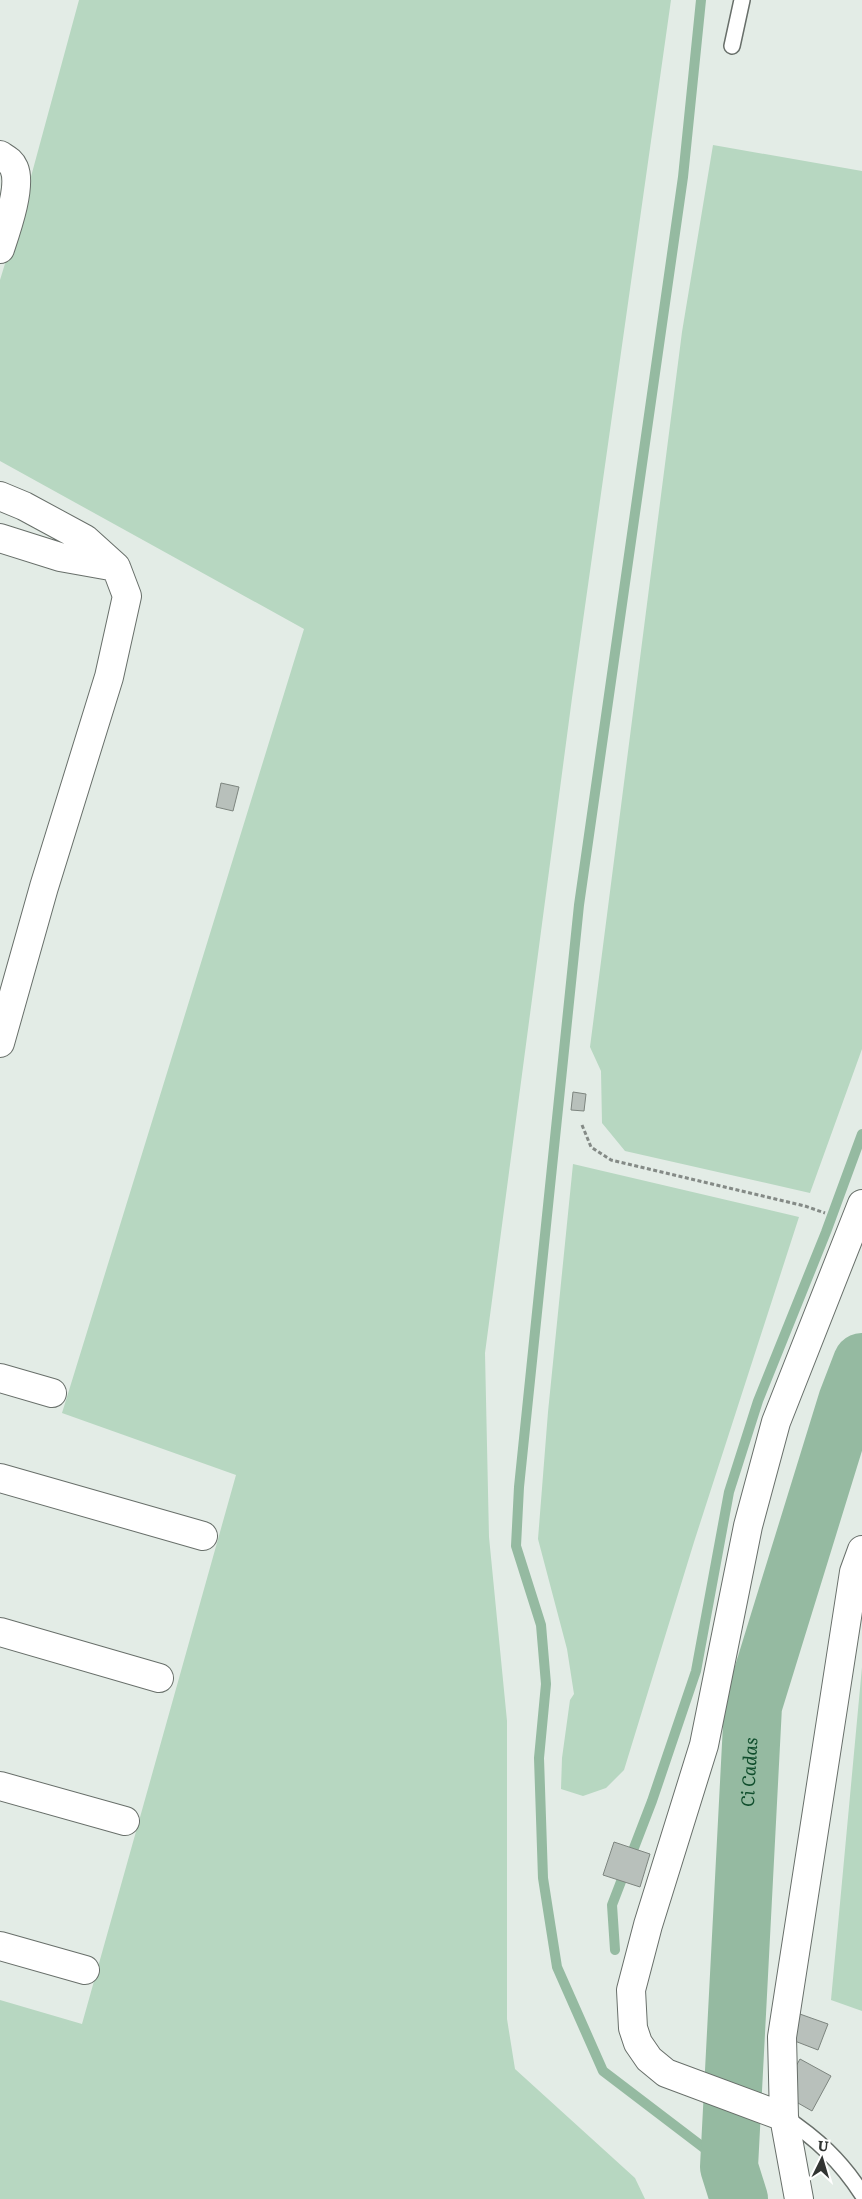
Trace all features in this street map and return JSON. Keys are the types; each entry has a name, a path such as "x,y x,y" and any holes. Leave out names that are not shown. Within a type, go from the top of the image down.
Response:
{"street":[{"path":"0,155 10,162 15,170 16,178 12,209 0,249"},
{"path":"0,496 24,506 84,538 116,567 126,596 109,676 47,877 0,1043"},
{"path":"0,538 60,557 116,567"},
{"path":"774,2113 666,2073 649,2059 638,2043 633,2028 631,1990 648,1925 704,1745 748,1526 776,1422 862,1204"},
{"path":"0,1378 52,1394"},
{"path":"0,1478 202,1536"},
{"path":"799,2199 774,2113 782,2037 854,1572 862,1550"},
{"path":"0,1632 159,1678"},
{"path":"0,1786 125,1821"},
{"path":"0,1946 86,1970"}],"lane":[{"path":"732,46 742,0"},
{"path":"774,2113 812,2135 849,2173 862,2194"}],"path":[{"path":"582,1125 590,1147 611,1160 820,1211"}],"green space":[{"path":"79,0 671,0 572,698 485,1353 489,1537 507,1721 507,2019 515,2069 635,2178 645,2199 0,2199 0,2000 82,2024 236,1475 62,1413 304,629 0,461 0,280 26,195"},
{"path":"713,145 862,171 862,1049 810,1193 625,1151 602,1123 601,1071 590,1047 682,332"},
{"path":"573,1164 799,1217 694,1542 624,1770 606,1788 583,1796 561,1789 562,1758 570,1700 574,1694 567,1649 538,1539 548,1412"},
{"path":"862,1667 862,2011 831,2000"}],"building":[{"path":"221,783 239,787 233,811 216,807"},
{"path":"573,1092 586,1094 584,1111 571,1110"},
{"path":"614,1842 650,1854 640,1887 603,1875"},
{"path":"797,2013 828,2024 818,2050 787,2038"},
{"path":"800,2059 831,2076 812,2111 791,2099 786,2084"}],"waterway":[{"path":"701,0 683,177 579,905 519,1487 516,1546 541,1625 546,1684 539,1758 543,1878 557,1967 603,2071 729,2167"},
{"path":"615,1950 612,1905 652,1801 696,1671 729,1492 758,1401 826,1232 862,1134"},
{"name":"Ci Cadas","path":"739,2199 729,2167 753,1706 847,1401 862,1362"}]}
